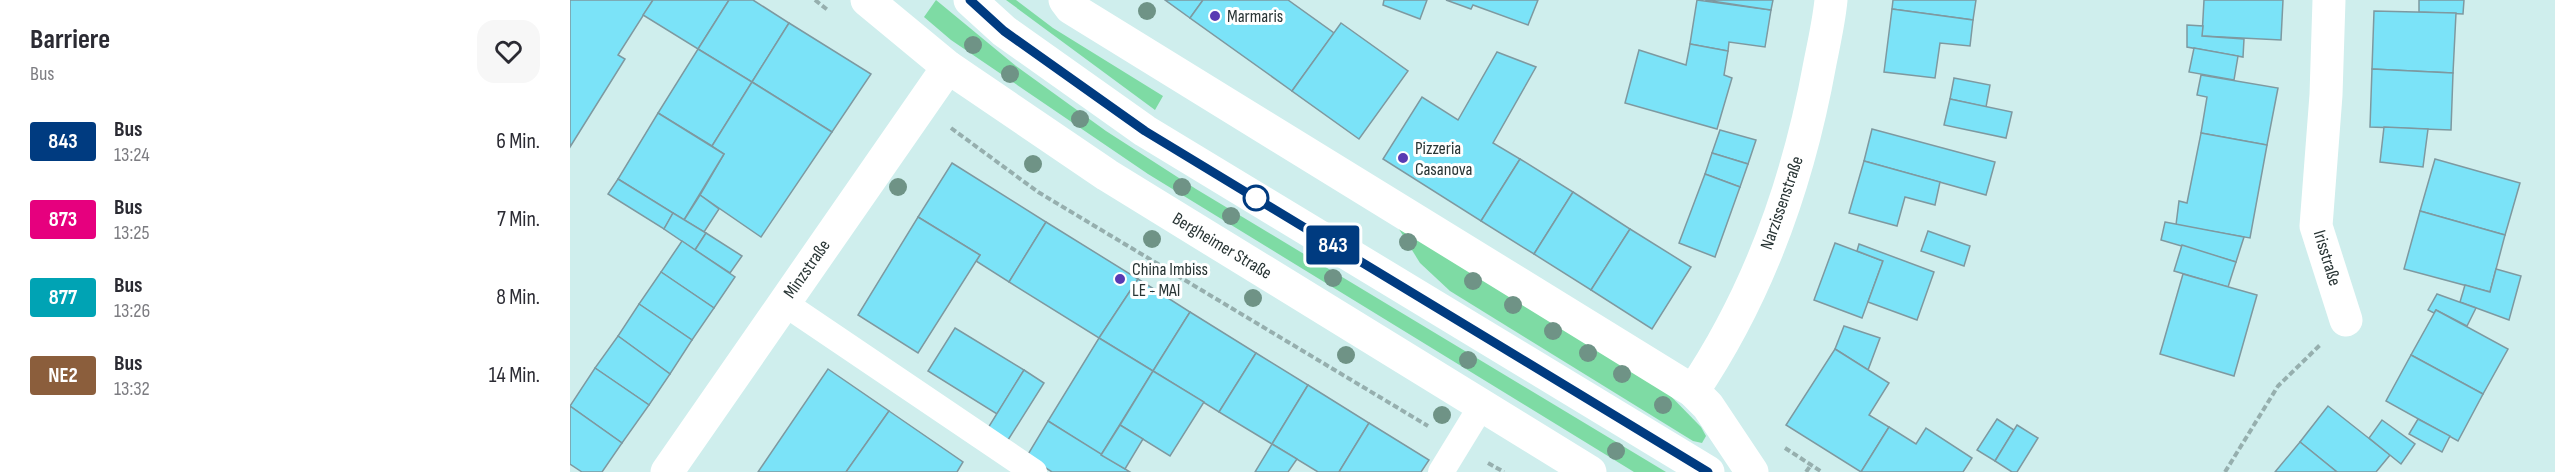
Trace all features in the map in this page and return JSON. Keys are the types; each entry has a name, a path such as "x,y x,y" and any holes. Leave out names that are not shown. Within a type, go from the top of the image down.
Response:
{"street":[{"name":"Bergheimer Straße","path":"867,0 948,67 1107,175 1590,472"},
{"path":"970,0 1004,31 1145,131 1708,472"},
{"path":"1065,0 1071,8 1693,391 1708,406 1752,472"},
{"name":"Narzissenstraße","path":"1693,391 1722,347 1749,294 1783,208 1812,106 1831,0"},
{"name":"Irisstraße","path":"2329,0 2326,95 2316,226 2346,320"},
{"name":"Minzstraße","path":"667,472 948,67"}],"lane":[{"path":"784,303 1034,472"},
{"path":"1441,472 1482,405"}],"path":[{"path":"2225,472 2278,387 2346,320"},
{"path":"1806,472 1811,465"}],"green space":[{"path":"936,0 1016,66 1106,131 1196,189 1666,472 1634,472 1148,174 951,40 924,17"},
{"path":"1006,0 1016,0 1053,28 1163,96 1155,110"},
{"path":"1394,221 1658,383 1701,427 1706,436 1702,443 1693,441 1450,291 1420,263"}],"building":[{"path":"570,0 653,0 618,55 625,59 570,147"},
{"path":"653,0 729,0 698,49 643,15"},
{"path":"729,0 753,0 789,23 752,82 698,49"},
{"path":"1165,0 1203,0 1190,18"},
{"path":"1203,0 1288,0 1334,33 1292,91 1190,18"},
{"path":"1384,0 1427,0 1420,19 1383,5"},
{"path":"1446,0 1538,0 1528,25 1473,5 1471,9"},
{"path":"1697,0 1771,10 1765,47 1729,42 1728,51 1690,44"},
{"path":"1705,0 1773,0 1771,10"},
{"path":"1893,0 1976,0 1973,20 1892,9"},
{"path":"2204,0 2283,0 2281,40 2202,36"},
{"path":"2419,0 2464,0 2463,14 2419,12"},
{"path":"1892,9 1973,20 1970,46 1940,43 1935,78 1884,72"},
{"path":"2374,11 2456,13 2453,73 2372,69"},
{"path":"789,23 871,74 832,132 752,82"},
{"path":"1341,23 1408,71 1359,139 1292,91"},
{"path":"2187,25 2203,26 2202,36 2244,39 2243,57 2187,47"},
{"path":"1690,44 1728,51 1724,75 1732,78 1717,129 1625,103 1639,50 1686,65"},
{"path":"2194,48 2238,56 2234,80 2189,72"},
{"path":"698,49 752,82 712,146 658,113"},
{"path":"1497,52 1536,67 1493,143 1520,159 1481,221 1383,159 1422,97 1458,120"},
{"path":"2372,69 2453,73 2451,130 2370,127"},
{"path":"2201,75 2278,88 2267,145 2201,133 2207,97 2197,95"},
{"path":"1954,78 1990,85 1986,107 1950,99"},
{"path":"752,82 832,132 761,237 700,195 724,154 712,146"},
{"path":"1950,99 2012,112 2006,138 1944,125"},
{"path":"658,113 724,154 684,220 618,179"},
{"path":"2384,127 2428,129 2423,167 2380,162"},
{"path":"1872,129 1995,162 1986,195 1864,161"},
{"path":"1720,130 1756,140 1748,164 1712,153"},
{"path":"2201,133 2267,145 2250,238 2176,225 2179,201 2187,203"},
{"path":"1712,153 1748,164 1740,187 1705,174"},
{"path":"1520,159 1573,192 1534,254 1481,221"},
{"path":"2435,159 2520,183 2505,235 2420,211"},
{"path":"1864,161 1940,182 1935,205 1905,197 1897,226 1849,213"},
{"path":"952,163 1046,222 1009,282 976,261 980,255 918,217"},
{"path":"1705,174 1740,187 1715,257 1679,243"},
{"path":"618,179 673,213 664,229 608,194"},
{"path":"1573,192 1630,229 1591,290 1534,254"},
{"path":"700,195 719,209 704,232 684,220"},
{"path":"2420,211 2505,235 2490,292 2404,269"},
{"path":"673,213 706,233 695,250 664,229"},
{"path":"918,217 980,255 918,353 858,315"},
{"path":"1046,222 1138,279 1099,338 1009,282"},
{"path":"2165,222 2244,237 2236,262 2161,240"},
{"path":"1630,229 1691,267 1652,329 1591,290"},
{"path":"1928,231 1970,246 1964,266 1921,251"},
{"path":"706,233 742,256 730,273 695,250"},
{"path":"682,241 735,277 714,308 661,272"},
{"path":"1835,243 1883,261 1862,318 1814,300"},
{"path":"1859,244 1934,272 1917,320 1868,302 1883,261 1857,251"},
{"path":"2182,245 2236,262 2228,287 2174,271"},
{"path":"2496,269 2521,276 2509,320 2460,302 2465,285 2490,292"},
{"path":"661,272 714,308 692,340 639,304"},
{"path":"2183,274 2257,295 2234,376 2160,354"},
{"path":"1138,279 1190,312 1153,371 1099,338"},
{"path":"2437,294 2476,308 2467,326 2436,310 2434,313 2428,310"},
{"path":"639,304 692,340 670,374 618,336"},
{"path":"2436,310 2508,349 2483,394 2411,355"},
{"path":"1190,312 1256,353 1219,412 1153,371"},
{"path":"1844,326 1880,338 1868,370 1835,349"},
{"path":"955,328 1024,370 997,414 928,371"},
{"path":"618,336 670,374 649,405 595,368"},
{"path":"1099,338 1153,371 1101,455 1048,421"},
{"path":"1835,349 1889,383 1869,415 1889,427 1861,472 1786,425"},
{"path":"1256,353 1308,385 1272,444 1219,412"},
{"path":"2411,355 2483,394 2458,441 2386,401"},
{"path":"595,368 649,405 622,443 570,406"},
{"path":"828,369 889,411 846,472 758,472"},
{"path":"1024,370 1044,383 1008,440 988,428"},
{"path":"1153,371 1204,402 1170,456 1120,425"},
{"path":"1308,385 1369,423 1339,472 1318,472 1272,444"},
{"path":"570,406 622,443 602,472 582,472 570,464"},
{"path":"2328,406 2390,455 2376,472 2337,472 2300,442"},
{"path":"889,411 963,462 957,472 846,472"},
{"path":"1997,419 2014,430 1995,461 1977,450"},
{"path":"2418,419 2450,436 2442,452 2409,434"},
{"path":"2382,420 2415,444 2401,464 2369,438"},
{"path":"1048,421 1130,472 1052,472 1027,456"},
{"path":"1369,423 1429,460 1421,472 1339,472"},
{"path":"1120,425 1143,439 1125,469 1101,455"},
{"path":"2017,425 2038,438 2017,472 2012,472 1995,461"},
{"path":"1889,427 1916,444 1926,428 1972,458 1963,472 1861,472"},
{"path":"2300,442 2337,472 2275,472"},
{"path":"1272,444 1297,459 1288,472 1255,472"}],"bus line":[{"name":"843","path":"970,0 1004,31 1145,131 1708,472"}],"place":[{"name":"Marmaris","path":"1215,16"},
{"name":"Pizzeria Casanova","path":"1403,158"},
{"name":"China Imbiss LE - MAI","path":"1120,279"}]}
